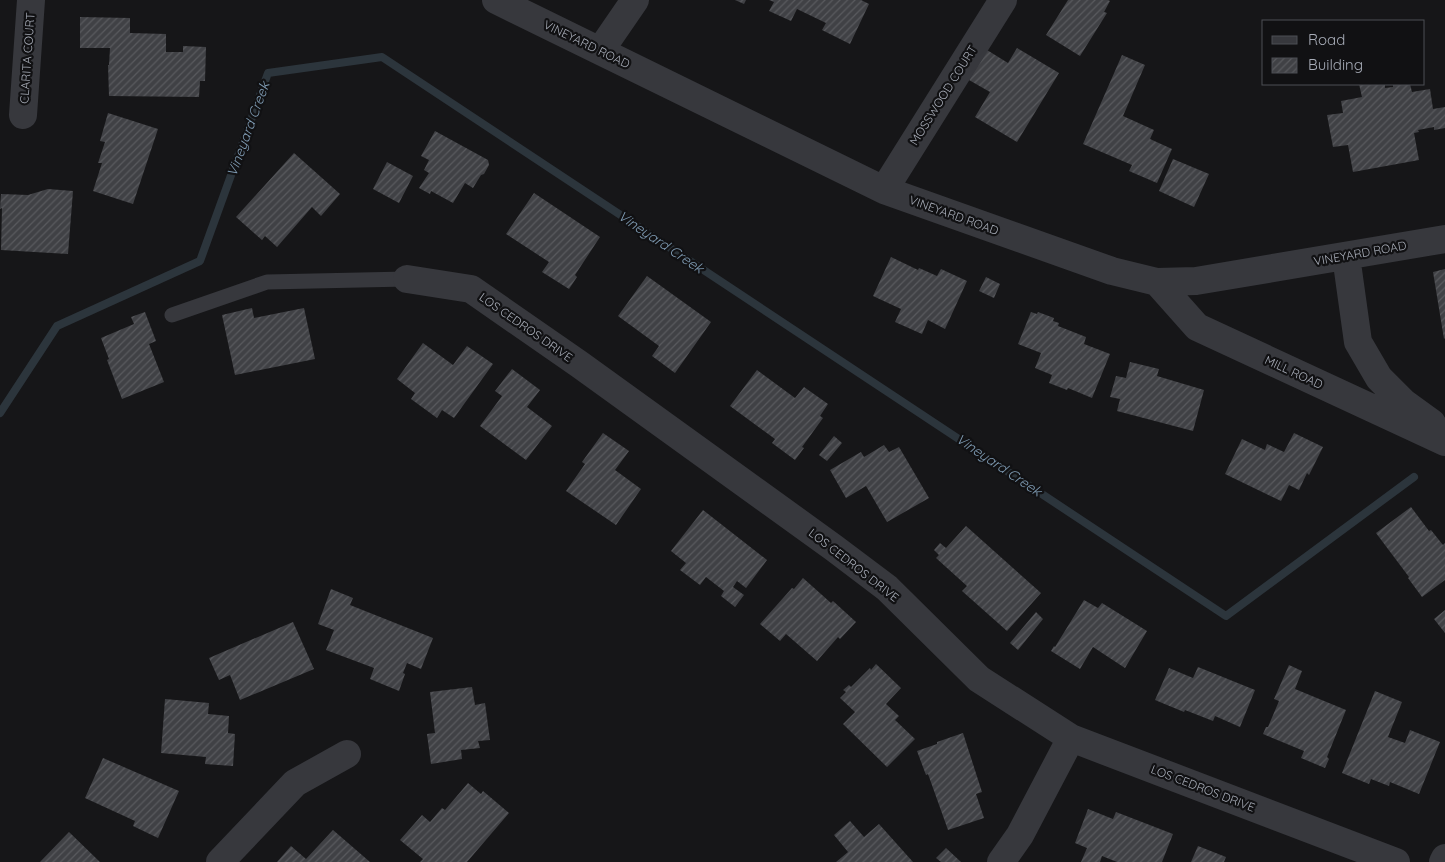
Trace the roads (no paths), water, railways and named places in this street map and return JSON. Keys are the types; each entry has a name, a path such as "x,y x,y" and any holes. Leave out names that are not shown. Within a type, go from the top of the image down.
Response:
{"street":[{"name":"CLARITA COURT","path":"24,115 31,0"},
{"name":"VINEYARD ROAD","path":"496,0 884,190 1112,271 1157,282 1196,281 1445,239"},
{"path":"600,51 635,0"},
{"name":"MOSSWOOD COURT","path":"884,190 1003,0"},
{"path":"1346,256 1358,342 1379,378 1403,402 1445,432"},
{"name":"LOS CEDROS DRIVE","path":"407,278 471,290 548,343 887,588 979,679 1071,738 1396,862"},
{"name":"MILL ROAD","path":"1157,282 1197,327 1445,442"},
{"path":"1001,862 1020,835 1071,738"},
{"path":"220,862 295,783 347,754"},
{"path":"1443,862 1445,858"}],"lane":[{"path":"172,315 268,282 407,278"}],"waterway":[{"name":"Vineyard Creek","path":"0,413 57,326 200,261 268,73 382,57 1226,616 1414,477"}]}
